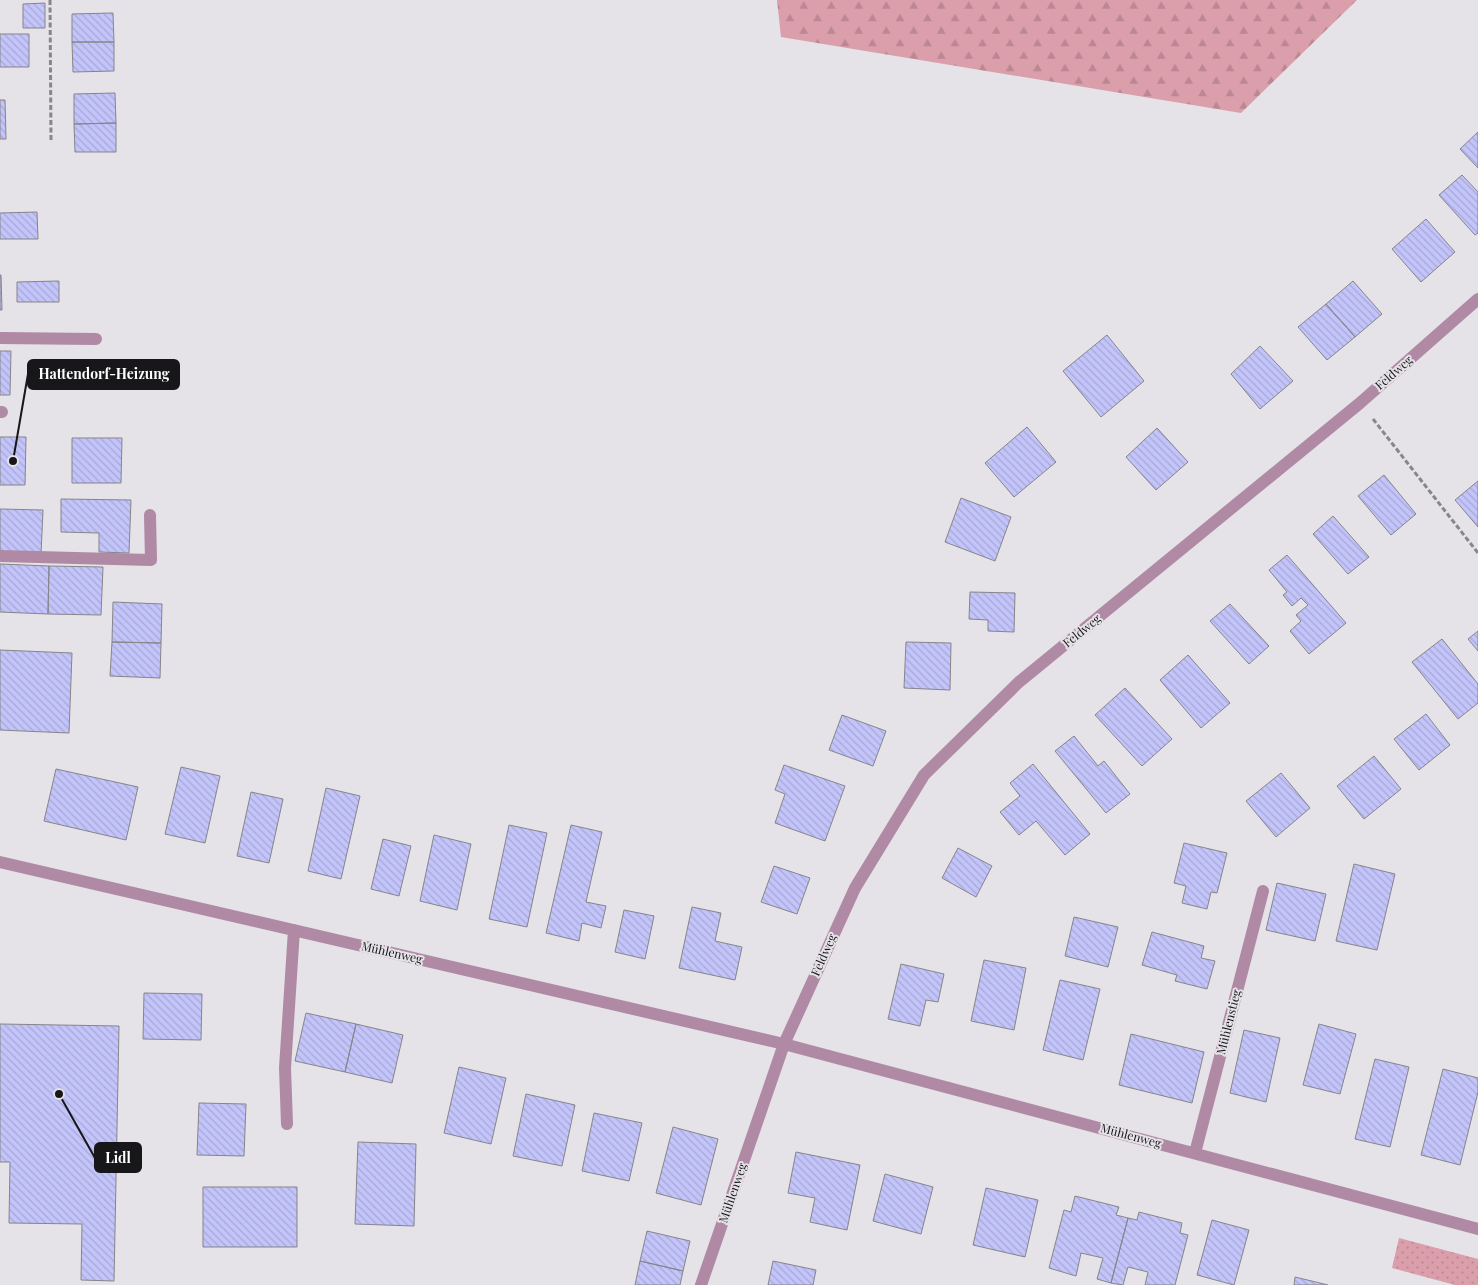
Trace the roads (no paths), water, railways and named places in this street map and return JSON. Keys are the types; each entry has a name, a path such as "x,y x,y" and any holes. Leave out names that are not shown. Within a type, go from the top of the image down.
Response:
{"street":[{"name":"Feldweg","path":"784,1044 855,888 924,775 1019,682 1360,403 1478,299"},
{"path":"0,338 96,339"},
{"path":"0,556 151,560 150,515"},
{"name":"Mühlenweg","path":"0,862 784,1044 1478,1229"},
{"name":"Mühlenstieg","path":"1195,1153 1263,891"},
{"path":"287,1124 285,1068 294,930"},
{"name":"Mühlenweg","path":"701,1285 784,1044"}],"place":[{"name":"Hattendorf-Heizung","path":"13,461"},
{"name":"Lidl","path":"59,1094"}]}
